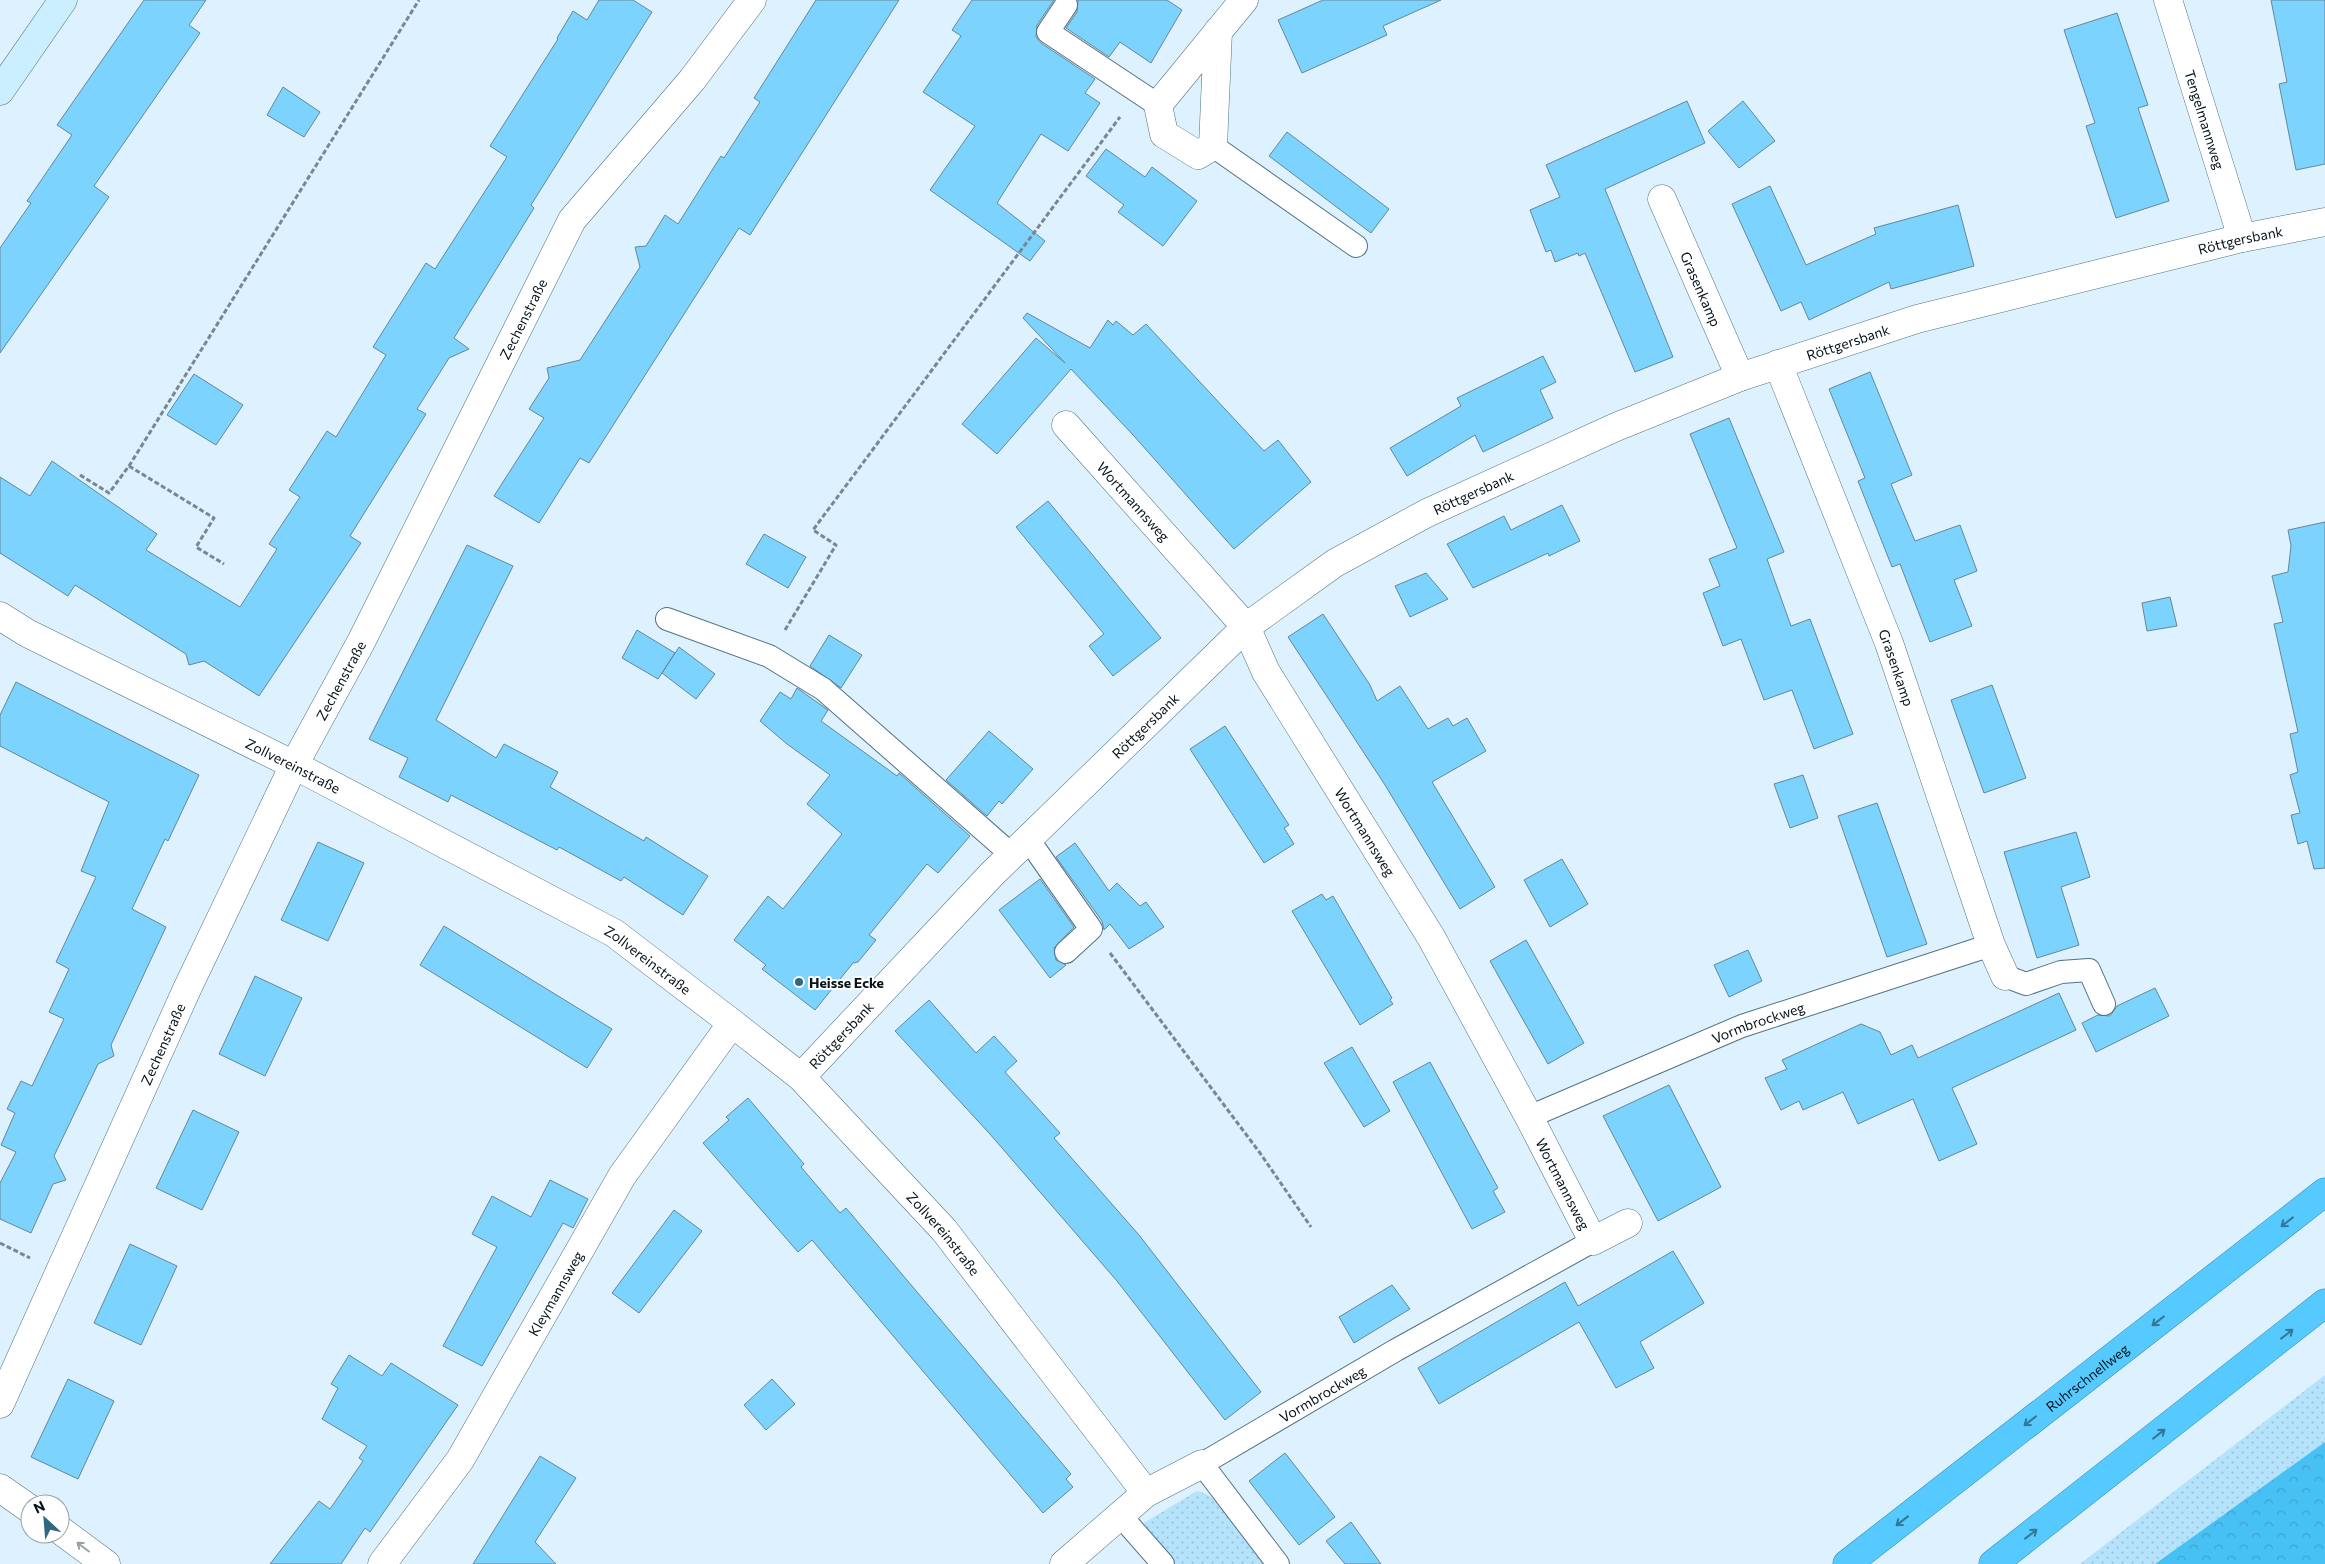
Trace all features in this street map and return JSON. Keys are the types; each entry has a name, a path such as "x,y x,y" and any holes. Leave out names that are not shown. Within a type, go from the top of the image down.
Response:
{"highway":[{"name":"Ruhrschnellweg","path":"1847,1564 2325,1192"},
{"path":"1992,1564 2325,1303"}],"main road":[{"path":"0,91 63,0"}],"street":[{"name":"Zechenstraße","path":"0,1404 187,990 294,765 361,642 572,220 692,80 752,0"},
{"path":"1218,31 1212,146 1198,154 1164,134 1158,105 1218,31 1244,0"},
{"name":"Tengelmannweg","path":"2168,0 2242,238"},
{"name":"Grasenkamp","path":"1662,199 1740,377"},
{"name":"Röttgersbank","path":"801,1077 1020,847 1246,627 1335,564 1427,513 1616,427 1740,377 1917,319 2242,238 2325,222"},
{"name":"Grasenkamp","path":"1778,364 1889,643 1991,945 2005,976"},
{"name":"Wortmannsweg","path":"1066,425 1246,627 1266,672 1431,937 1529,1117 1593,1241 1628,1223"},
{"name":"Zollvereinstraße","path":"0,616 36,638 294,765 614,933 732,1023 801,1077 944,1230 1146,1493"},
{"name":"Kleymannsweg","path":"382,1564 460,1460 622,1176 732,1023"},
{"name":"Vormbrockweg","path":"1064,1564 1146,1493 1202,1464"},
{"path":"0,1488 20,1502"},
{"path":"70,1537 106,1564"}],"lane":[{"path":"1066,5 1048,32 1158,105"},
{"path":"1212,146 1356,246"},
{"path":"667,619 769,656 822,689 1020,847 1091,929 1066,952"},
{"name":"Vormbrockweg","path":"1529,1117 1742,1026 1991,945"},
{"path":"2005,976 2026,984 2061,972 2089,970 2104,1004"},
{"name":"Vormbrockweg","path":"1202,1464 1396,1350 1593,1241"},
{"path":"1202,1464 1278,1564"},
{"path":"1120,1516 1163,1564"}],"path":[{"path":"80,475 109,493 129,466 418,0"},
{"path":"769,656 836,545 813,530 1120,116 1158,105"},
{"path":"129,466 214,518 196,547 224,564"},
{"path":"1091,929 1260,1153 1311,1227"}],"shaded area":[{"path":"2325,1375 2325,1442 2155,1564 2080,1564"},
{"path":"1197,1491 1208,1495 1227,1511 1266,1564 1175,1564 1142,1524"}],"green space":[{"path":"2325,1442 2325,1564 2155,1564"}],"building":[{"path":"144,0 206,0 189,25 200,33 94,186 109,197 0,353 0,248 31,203 27,201 72,135 57,125"},
{"path":"599,0 633,0 652,12 531,205 534,208 454,338 469,349 449,358 417,409 426,414 350,536 361,543 259,696 204,661 189,665 186,654 75,585 68,596 0,553 0,477 30,496 52,461 157,534 146,550 240,607 277,549 269,544 300,497 289,490 327,431 336,437 386,355 373,347 426,263 435,269 507,157 490,146 558,39 573,11 587,20"},
{"path":"816,0 899,0 750,235 739,228 589,463 580,458 539,523 494,496 544,418 529,409 549,378 547,368 580,360 640,267 635,247 646,246 665,215 678,224 721,156 724,158 760,102 754,98"},
{"path":"972,0 1054,0 1037,25 1036,37 1041,43 1095,79 1085,93 1100,103 1068,151 1041,134 997,203 1045,241 1030,261 930,190 975,126 923,92 961,36 952,30"},
{"path":"1078,0 1167,0 1182,10 1151,63 1120,42 1109,57 1066,28 1077,12"},
{"path":"1323,0 1441,0 1383,26 1387,35 1302,73 1278,20"},
{"path":"2271,0 2325,0 2325,164 2296,170 2279,84 2287,82"},
{"path":"2117,13 2148,105 2138,108 2169,201 2116,218 2086,126 2095,123 2064,30"},
{"path":"283,87 320,112 304,137 267,115"},
{"path":"1687,101 1705,143 1605,189 1673,357 1635,372 1585,253 1579,256 1578,253 1555,262 1551,250 1546,252 1530,210 1560,197 1546,165"},
{"path":"1743,101 1775,141 1739,168 1708,131"},
{"path":"1287,132 1389,209 1371,233 1269,156"},
{"path":"1106,149 1145,177 1152,167 1197,201 1163,246 1118,212 1124,205 1086,176"},
{"path":"1770,186 1806,265 1876,234 1874,228 1958,205 1974,266 1891,289 1889,282 1809,320 1801,302 1781,311 1732,204"},
{"path":"1027,313 1090,348 1108,320 1113,325 1116,321 1133,335 1146,324 1264,451 1278,440 1311,482 1234,549 1134,436 1071,369 997,454 962,424 1036,338 1065,363 1023,318"},
{"path":"1543,356 1556,382 1540,390 1553,418 1483,452 1475,435 1407,476 1390,448 1461,406 1457,398"},
{"path":"1870,372 1912,475 1891,484 1915,541 1960,525 1977,571 1954,580 1972,626 1930,642 1900,564 1892,567 1858,481 1865,478 1829,389"},
{"path":"194,374 243,405 216,445 167,415"},
{"path":"1729,418 1784,552 1767,559 1791,626 1810,619 1853,734 1814,749 1792,690 1764,700 1741,639 1723,646 1703,593 1720,586 1709,559 1737,548 1690,434"},
{"path":"1048,501 1161,638 1113,676 1089,646 1104,634 1016,527"},
{"path":"1562,505 1580,541 1549,556 1548,553 1473,588 1447,544 1504,516 1511,530"},
{"path":"2325,522 2325,868 2314,869 2307,841 2298,844 2291,815 2300,813 2290,775 2298,772 2290,734 2298,732 2274,624 2283,622 2272,576 2288,572 2291,546 2288,530"},
{"path":"764,534 806,557 788,588 746,564"},
{"path":"467,545 513,566 436,720 496,758 504,744 558,772 550,787 644,841 646,837 708,876 683,915 624,877 621,881 559,847 557,850 451,795 448,802 399,777 408,758 369,739"},
{"path":"1426,573 1448,599 1410,617 1395,586"},
{"path":"2170,597 2177,626 2147,631 2142,603"},
{"path":"1323,614 1370,685 1377,701 1400,686 1428,729 1448,718 1453,726 1467,718 1486,751 1432,782 1495,887 1460,909 1385,785 1288,637"},
{"path":"637,630 675,653 658,679 622,658"},
{"path":"829,635 862,655 841,688 810,666"},
{"path":"679,647 715,674 696,699 662,673"},
{"path":"16,682 199,775 168,841 165,839 132,909 166,927 111,1045 114,1056 98,1064 54,1156 66,1180 53,1184 31,1233 0,1219 0,1183 16,1152 1,1145 15,1113 7,1109 21,1081 32,1086 64,1019 49,1012 69,969 56,962 96,877 81,871 109,802 0,746 0,715"},
{"path":"1992,685 2026,778 1984,793 1951,700"},
{"path":"797,688 828,710 821,721 897,776 899,773 970,836 938,873 927,864 869,935 876,940 858,962 853,963 815,1010 762,969 766,965 734,940 768,896 783,909 842,834 807,804 830,775 787,744 760,721 780,692 791,699"},
{"path":"1225,726 1289,825 1284,828 1294,844 1264,863 1190,749"},
{"path":"989,731 1033,769 1002,804 999,801 987,816 946,780"},
{"path":"1803,775 1818,818 1790,828 1774,784"},
{"path":"1877,803 1927,944 1887,957 1838,816"},
{"path":"2076,832 2090,877 2061,887 2079,945 2037,958 2004,852"},
{"path":"318,842 364,863 328,941 281,920"},
{"path":"1075,843 1109,891 1117,883 1140,906 1146,902 1164,927 1129,949 1110,924 1104,930 1102,921 1056,857"},
{"path":"1562,859 1588,904 1550,927 1524,880"},
{"path":"1040,879 1074,927 1054,948 1056,960 1066,965 1050,978 999,910"},
{"path":"1322,894 1326,900 1333,896 1392,998 1390,1000 1393,1004 1360,1025 1292,911"},
{"path":"444,926 612,1029 587,1068 420,965"},
{"path":"1526,940 1584,1043 1548,1064 1490,961"},
{"path":"1748,950 1762,981 1729,997 1714,965"},
{"path":"255,976 302,998 265,1076 219,1054"},
{"path":"2155,988 2169,1016 2096,1052 2082,1023 2098,1015 2110,1016 2117,1006"},
{"path":"2059,993 2076,1030 1952,1088 1977,1144 1939,1161 1913,1099 1858,1124 1843,1092 1803,1110 1799,1101 1781,1110 1765,1078 1787,1069 1782,1060 1861,1024 1880,1032 1891,1055 1912,1045 1918,1058"},
{"path":"929,1000 976,1053 994,1036 1017,1061 1005,1072 1060,1133 1054,1138 1139,1235 1261,1392 1225,1420 1117,1281 989,1133 895,1031"},
{"path":"1352,1047 1390,1111 1364,1127 1324,1063"},
{"path":"1430,1062 1498,1188 1493,1191 1505,1212 1472,1229 1393,1082"},
{"path":"1669,1085 1721,1187 1658,1221 1603,1116"},
{"path":"748,1098 804,1164 801,1167 840,1213 846,1208 1071,1474 1066,1479 1073,1487 1043,1513 812,1240 798,1252 703,1143 729,1120 726,1117"},
{"path":"193,1110 239,1132 202,1210 156,1188"},
{"path":"550,1180 588,1199 573,1228 563,1223 482,1366 443,1346 497,1247 472,1234 492,1196 531,1217"},
{"path":"674,1210 702,1231 639,1313 612,1293"},
{"path":"130,1244 177,1266 141,1345 94,1323"},
{"path":"1673,1251 1704,1303 1640,1342 1654,1368 1616,1388 1579,1322 1439,1404 1418,1368 1565,1282 1578,1306"},
{"path":"1392,1285 1410,1309 1354,1343 1339,1317"},
{"path":"349,1355 382,1376 391,1363 458,1405 370,1532 365,1528 341,1564 270,1564 319,1501 330,1509 363,1461 359,1458 367,1446 322,1419 338,1388 331,1384"},
{"path":"68,1379 114,1401 78,1479 31,1457"},
{"path":"772,1379 795,1404 766,1430 744,1405"},
{"path":"1285,1453 1335,1517 1299,1545 1249,1481"},
{"path":"540,1456 576,1478 535,1542 556,1564 473,1564"},
{"path":"1351,1522 1381,1564 1345,1564 1326,1541"}],"place":[{"name":"Heisse Ecke","path":"799,982"}]}
